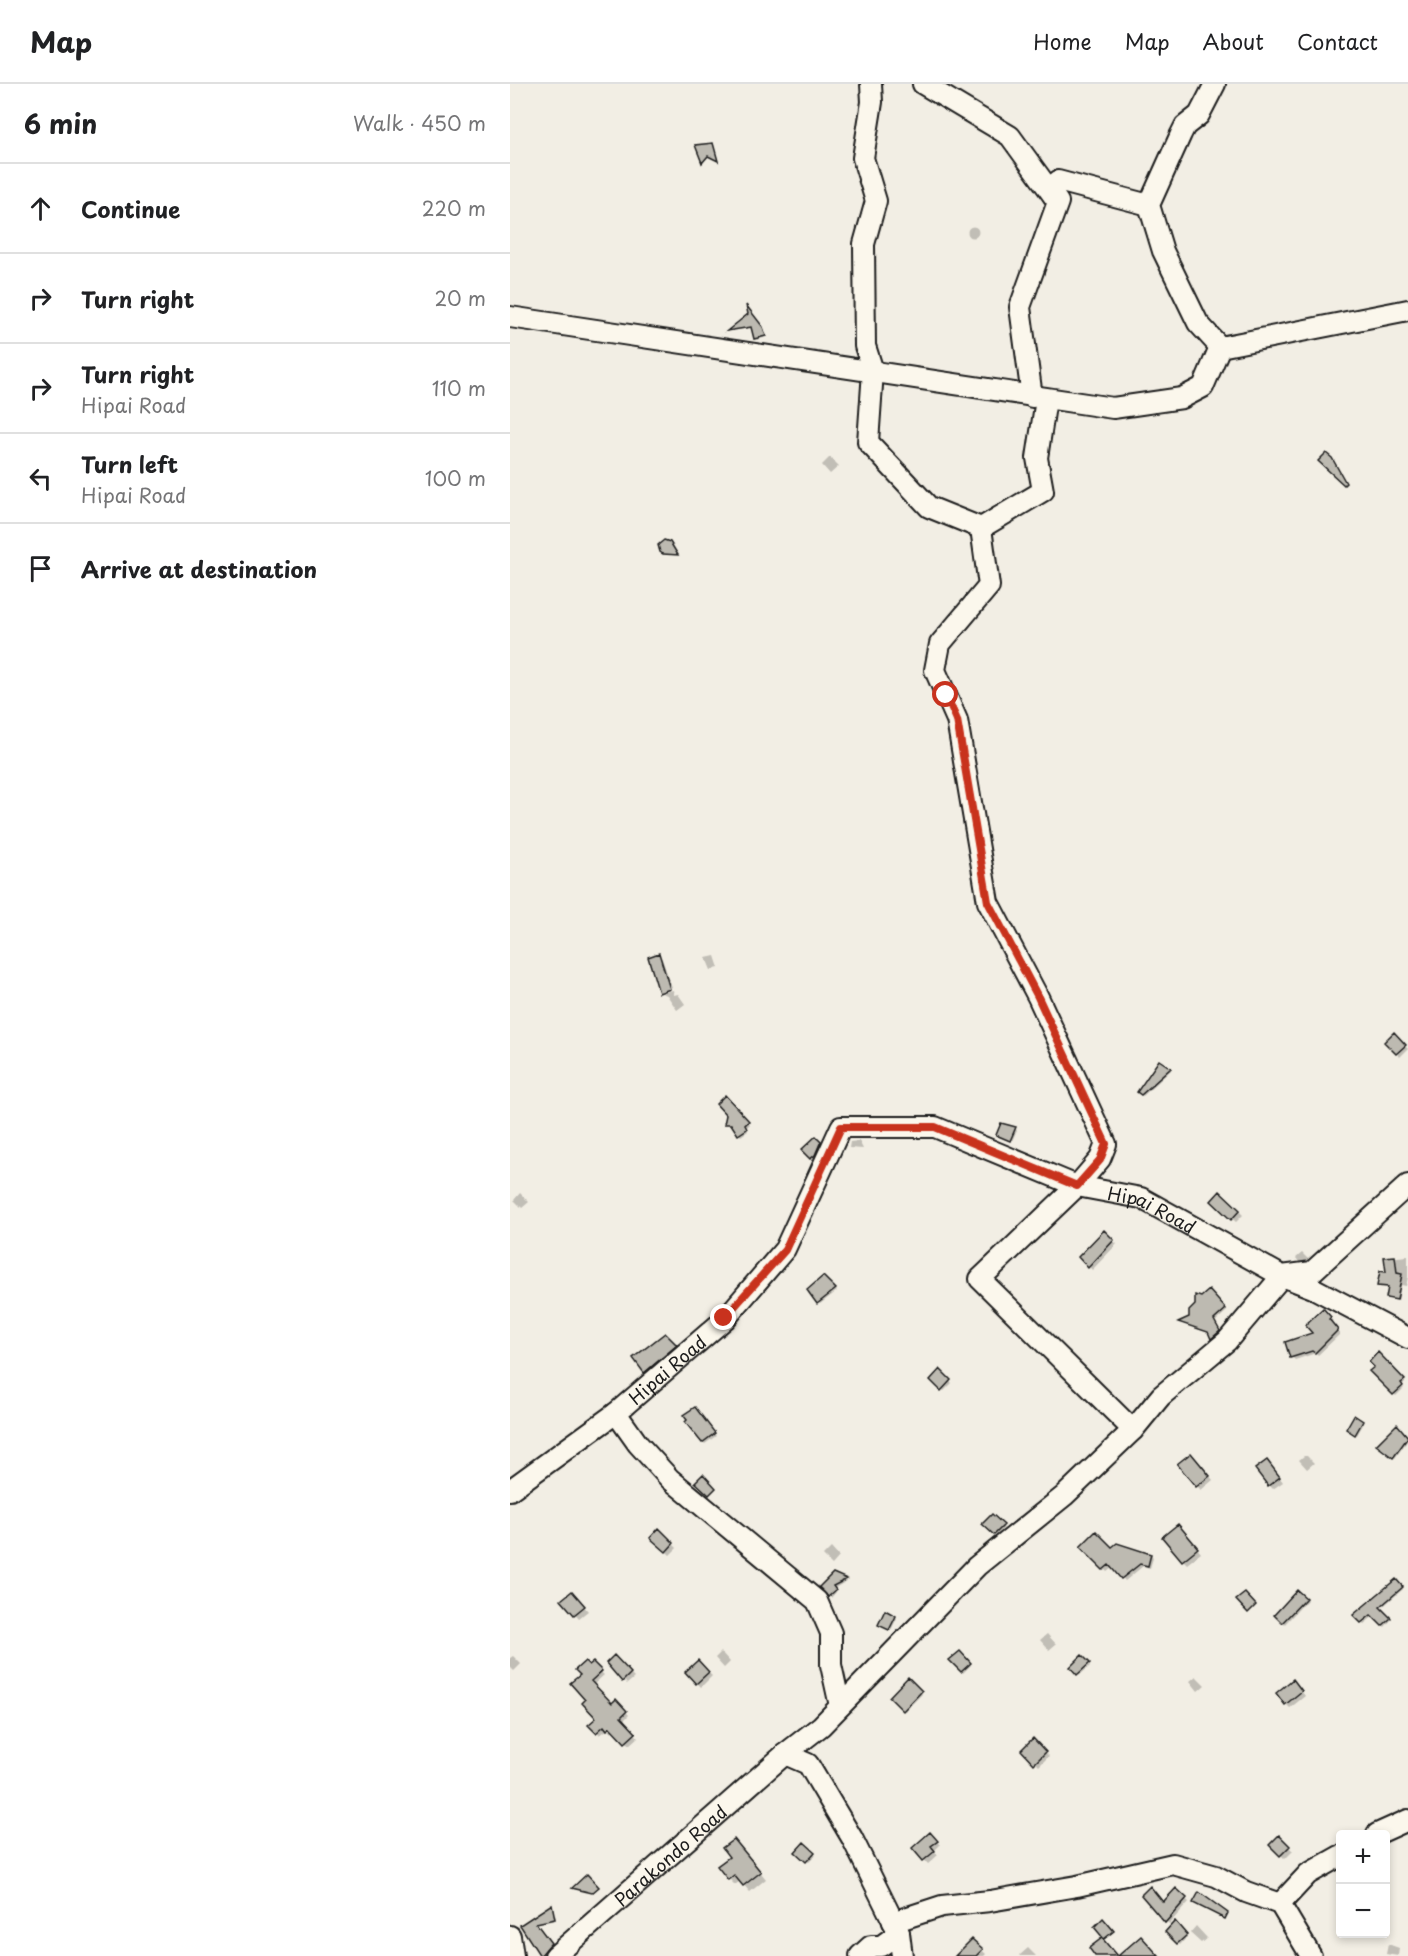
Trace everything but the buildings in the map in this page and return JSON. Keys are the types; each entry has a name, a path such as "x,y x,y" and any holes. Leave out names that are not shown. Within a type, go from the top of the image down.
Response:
{"street":[{"path":"871,84 872,102 863,158 876,201 864,244 865,346 873,371 868,442 928,507 981,528"},
{"path":"922,84 1010,136 1058,202 1020,307 1039,398 1037,458 1043,491 981,528"},
{"path":"1215,84 1198,115 1185,126 1149,205 1163,251 1198,323 1220,347"},
{"path":"1053,195 1058,181 1149,205"},
{"path":"1220,347 1408,310"},
{"path":"510,317 1113,408 1182,398 1203,387 1220,347"},
{"path":"981,528 989,586 940,644 935,670 957,720 988,902 1038,997 1106,1144 1100,1160 1077,1186 980,1279 1133,1430"},
{"name":"Hipai Road","path":"510,1490 616,1413 724,1318 785,1250 841,1127 935,1127 1077,1186 1141,1198 1282,1276 1313,1288 1408,1338"},
{"path":"1282,1276 1312,1272 1408,1185"},
{"name":"Parakondo Road","path":"555,1956 785,1754 821,1726 977,1566 1064,1496 1133,1430 1161,1396 1227,1341 1282,1276"},
{"path":"616,1413 638,1444 670,1479 817,1601 831,1633 831,1665 840,1707"},
{"path":"785,1754 808,1764 852,1838 896,1927 902,1956"},
{"path":"1386,1830 1408,1820"},
{"path":"1280,1904 1308,1874 1336,1859"},
{"path":"860,1956 871,1946 881,1946 896,1927 942,1906 990,1901 1077,1886 1173,1864 1216,1876 1246,1892 1280,1904 1311,1956"},
{"path":"510,1936 513,1956"}],"route":[{"path":"724,1318 785,1250 841,1127 935,1127 1077,1186 1100,1160 1106,1144 1038,997 988,902 957,720 946,695"}]}
